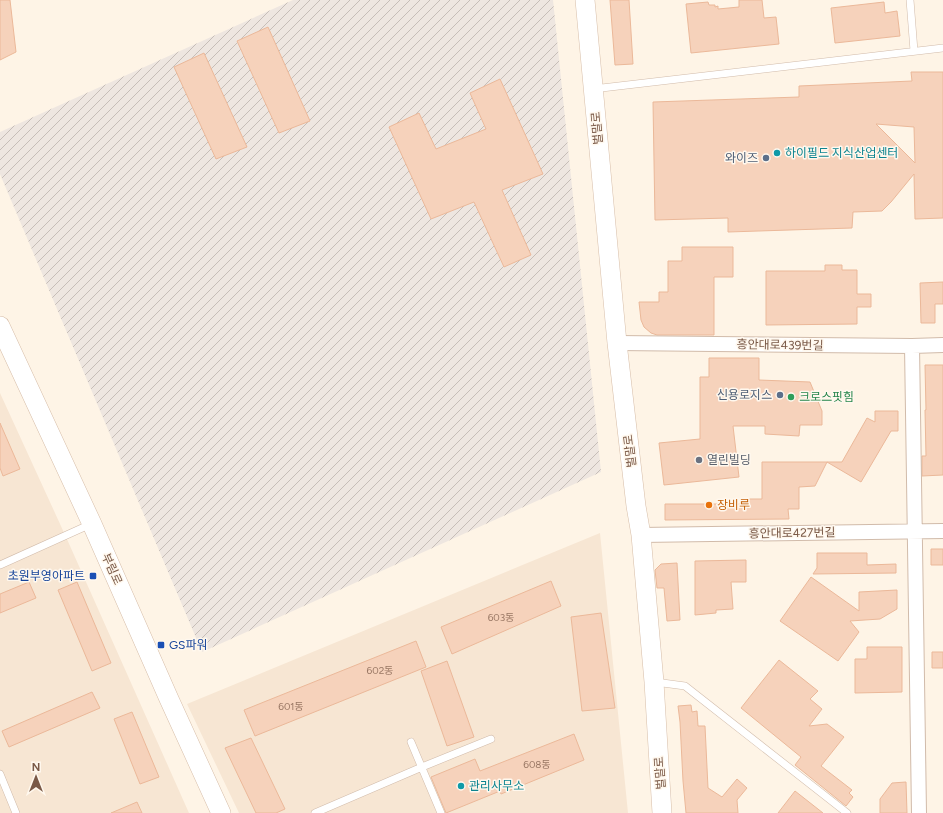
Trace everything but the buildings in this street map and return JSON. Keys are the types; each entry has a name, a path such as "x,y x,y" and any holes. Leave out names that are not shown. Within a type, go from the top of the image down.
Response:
{"street":[{"name":"벌말로","path":"585,0 617,343 636,506 641,535 654,682 662,813"},
{"name":"부림로","path":"0,326 92,524 221,813"},
{"name":"흥안대로439번길","path":"617,343 943,345"},
{"path":"912,346 919,813"},
{"name":"흥안대로427번길","path":"641,535 943,531"}],"lane":[{"path":"910,0 914,51"},
{"path":"593,88 943,48"},
{"path":"0,565 92,524"},
{"path":"654,682 685,686 847,813"},
{"path":"315,813 491,739"},
{"path":"412,742 441,813"},
{"path":"0,774 16,813"}],"shaded area":[{"path":"293,0 553,0 601,472 202,652 0,174 0,132"},
{"path":"0,393 66,537 189,813 0,813"},
{"path":"600,533 628,813 239,813 187,704"}],"place":[{"name":"하이필드 지식산업센터","path":"777,153"},
{"name":"와이즈","path":"766,158"},
{"name":"신용로지스","path":"780,395"},
{"name":"크로스핏힘","path":"791,397"},
{"name":"열린빌딩","path":"699,460"},
{"name":"장비루","path":"709,505"},
{"name":"초원부영아파트","path":"93,576"},
{"name":"GS파워","path":"161,645"},
{"name":"관리사무소","path":"461,786"}]}
